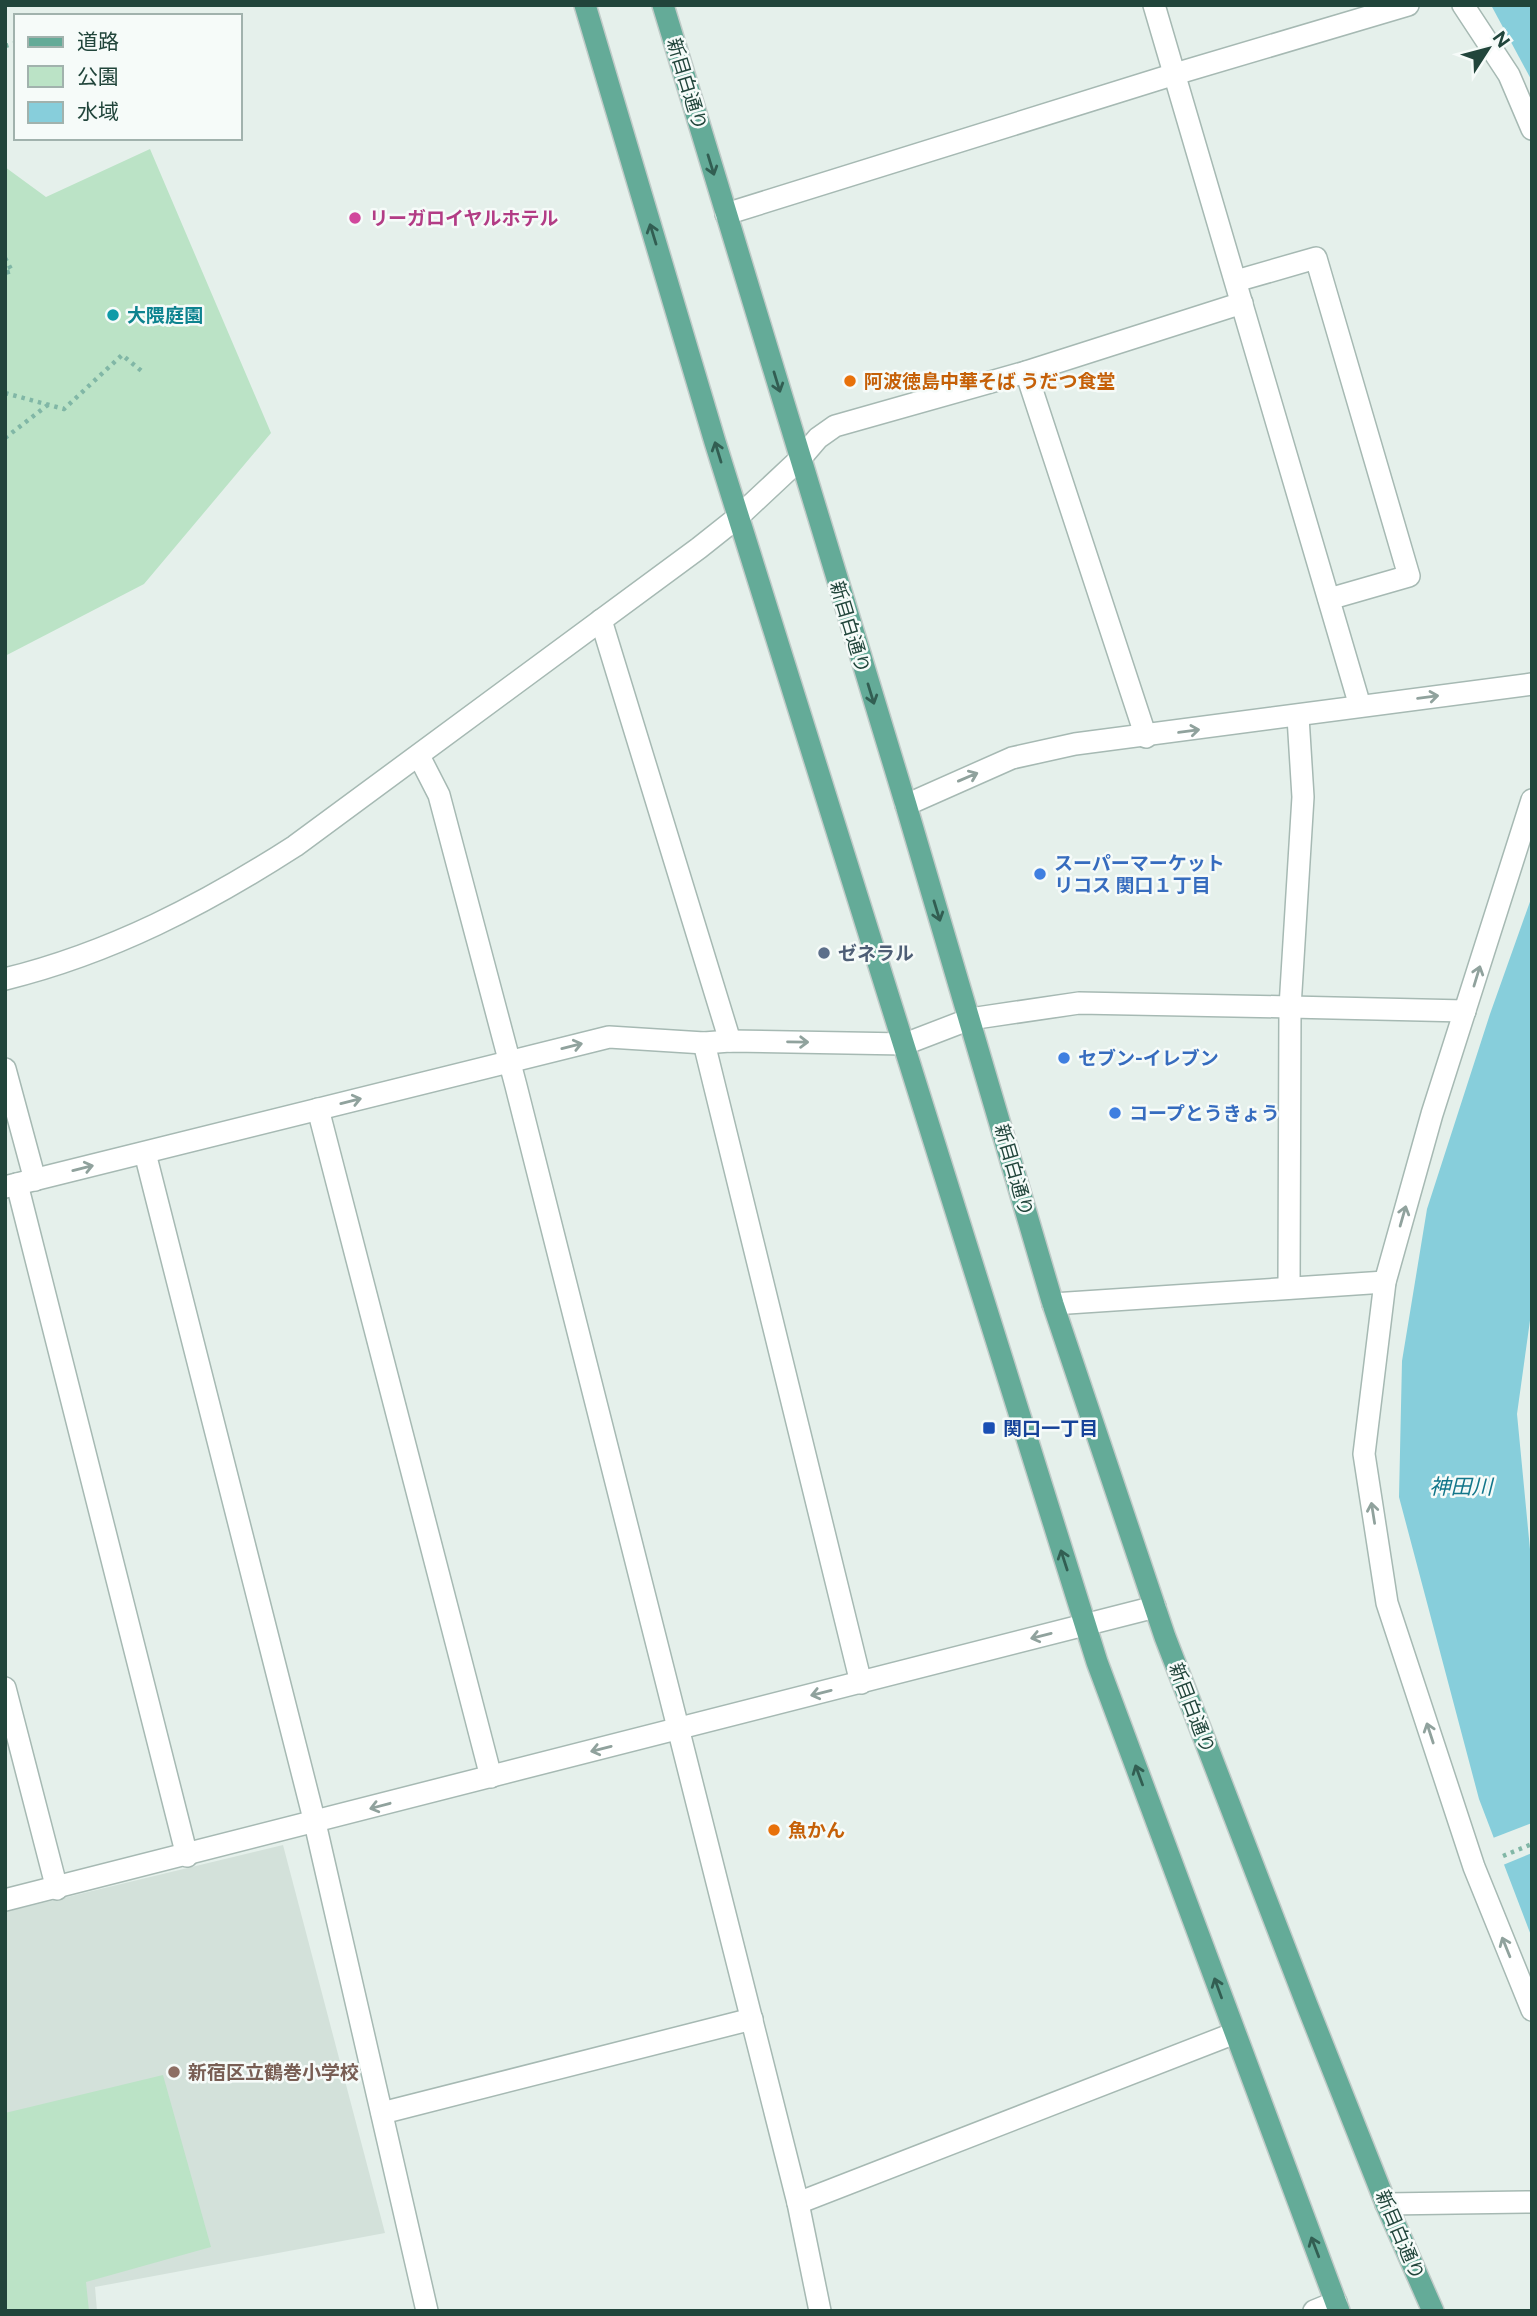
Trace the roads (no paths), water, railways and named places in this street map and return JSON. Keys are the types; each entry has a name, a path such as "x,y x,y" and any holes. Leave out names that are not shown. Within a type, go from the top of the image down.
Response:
{"main road":[{"path":"585,5 738,517 1085,1625 1337,2306"},
{"name":"新目白通り","path":"663,5 906,805 1053,1304 1155,1607 1386,2204 1433,2311"}],"street":[{"path":"1154,5 1360,706"},
{"path":"726,214 1175,74 1408,5"},
{"path":"1463,5 1509,75 1532,129"},
{"path":"1236,281 1316,258 1406,562 1409,576 1329,599"},
{"path":"5,979 110,946 236,884 342,813 738,517 800,459 818,438 835,426 1026,372 1242,303"},
{"path":"1026,372 1146,737"},
{"path":"601,620 730,1041"},
{"path":"906,805 1012,758 1075,744 1146,737 1532,684"},
{"path":"1289,1288 1290,1007 1303,797 1298,717"},
{"path":"419,756 439,795 510,1062 798,2203 820,2311"},
{"path":"1532,800 1432,1114 1385,1282 1364,1454 1387,1603 1474,1867 1532,2010"},
{"path":"19,1184 610,1037 704,1043 730,1041 905,1044 970,1019 1079,1003 1465,1012"},
{"path":"704,1043 860,1683"},
{"path":"5,1069 19,1184 187,1856"},
{"path":"318,1109 491,1777"},
{"path":"145,1153 315,1823 427,2311"},
{"path":"1053,1304 1385,1282"},
{"path":"5,1900 187,1856 1155,1607"},
{"path":"5,1688 57,1889"},
{"path":"382,2113 752,2020"},
{"path":"798,2203 1235,2033"},
{"path":"1386,2204 1532,2202"},
{"path":"1314,2311 1337,2306"}],"water":[{"path":"1491,5 1532,5 1532,81"},
{"name":"神田川","path":"1532,896 1532,1306 1517,1414 1532,1570 1532,1938 1479,1799 1399,1497 1402,1361 1427,1209 1490,1014"}],"place":[{"name":"リーガロイヤルホテル","path":"355,218"},
{"name":"大隈庭園","path":"113,315"},
{"name":"阿波徳島中華そば うだつ食堂","path":"850,381"},
{"name":"スーパーマーケット リコス 関口１丁目","path":"1040,874"},
{"name":"ゼネラル","path":"824,953"},
{"name":"セブン-イレブン","path":"1064,1058"},
{"name":"コープとうきょう","path":"1115,1113"},
{"name":"関口一丁目","path":"989,1428"},
{"name":"魚かん","path":"774,1830"},
{"name":"新宿区立鶴巻小学校","path":"174,2072"}]}
